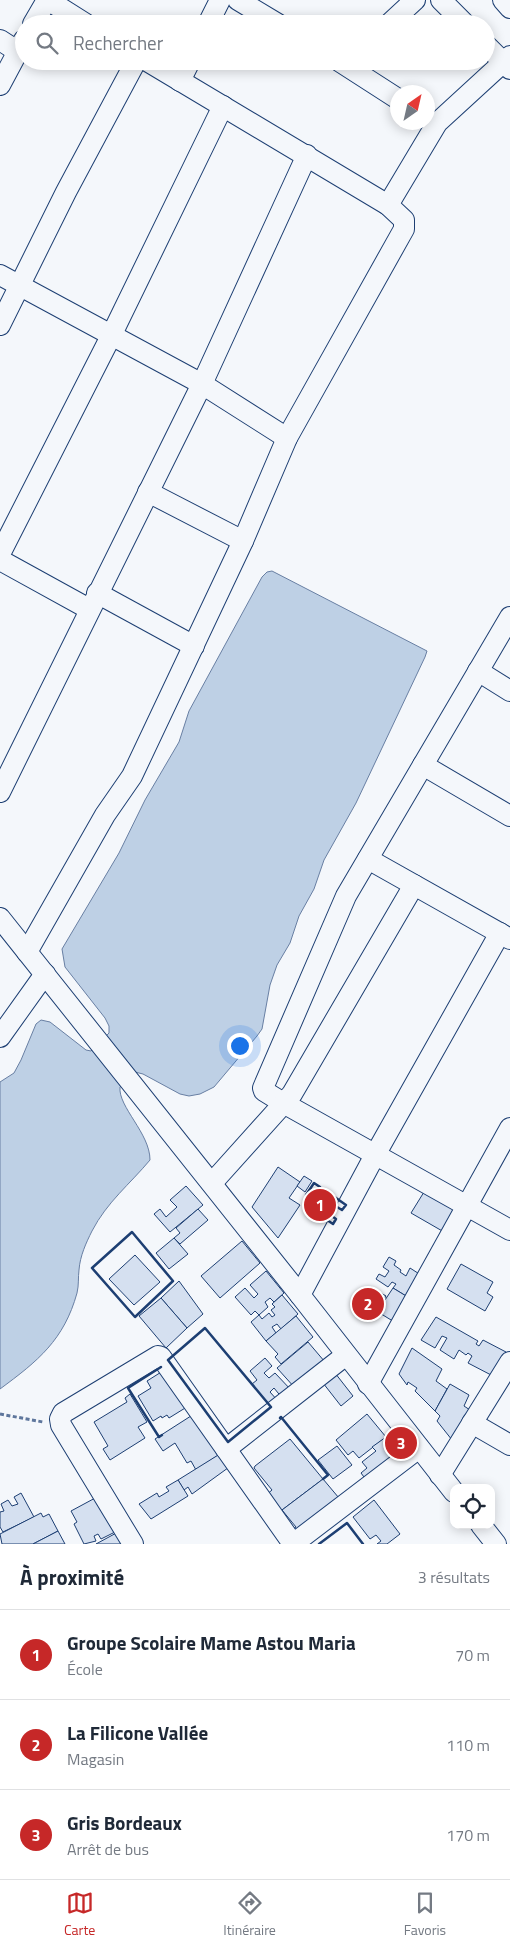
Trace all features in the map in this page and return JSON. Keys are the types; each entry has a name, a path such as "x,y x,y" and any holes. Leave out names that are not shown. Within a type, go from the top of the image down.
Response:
{"street":[{"path":"38,15 47,0 71,15"},
{"path":"212,15 220,0"},
{"path":"238,0 267,6"},
{"path":"399,15 415,0"},
{"path":"441,0 456,15"},
{"path":"503,0 510,8"},
{"path":"0,40 15,44"},
{"path":"435,118 508,62 495,52"},
{"path":"0,85 15,56"},
{"path":"0,325 66,192 131,70"},
{"path":"27,952 105,815 132,776 243,541 287,438 404,229 404,220 388,205 162,70"},
{"path":"180,81 186,70"},
{"path":"355,70 390,94"},
{"path":"0,554 111,336 223,106"},
{"path":"388,205 427,130"},
{"path":"0,792 202,384 307,155"},
{"path":"0,275 202,384 287,438"},
{"path":"148,492 243,541"},
{"path":"0,560 194,646"},
{"path":"510,616 368,859 337,916 264,1086 264,1091 285,1104 510,1230"},
{"path":"478,671 510,691"},
{"path":"423,765 510,816"},
{"path":"300,1295 376,1155 505,936 368,859"},
{"path":"212,1183 285,1104 414,885"},
{"path":"0,918 212,1183 450,1487"},
{"path":"0,1037 44,974"},
{"path":"368,1384 510,1128"},
{"path":"226,1449 346,1355"},
{"path":"133,1544 61,1425 60,1419 63,1413 158,1356 161,1357 293,1544 419,1448"},
{"path":"440,1475 510,1362"},
{"path":"472,1423 510,1445"},
{"path":"484,1529 496,1544"}],"path":[{"path":"0,1414 61,1425"}],"water":[{"path":"272,571 427,651 356,803 324,860 314,889 299,916 290,943 277,965 270,985 262,1029 214,1087 200,1094 189,1096 180,1094 143,1074 135,1072 120,1087 124,1103 145,1140 150,1160 112,1202 92,1231 81,1260 77,1293 72,1309 57,1337 38,1359 0,1389 0,1082 14,1073 36,1024 41,1020 50,1022 86,1050 91,1051 109,1033 109,1026 105,1018 65,967 62,949 119,853 145,800 179,742 189,711 262,577 267,572"}],"building":[{"path":"278,1167 300,1182 289,1198 300,1205 278,1238 252,1207"},
{"path":"304,1176 312,1181 305,1192 297,1186"},
{"path":"186,1186 203,1205 170,1232 154,1214 160,1209 166,1217 177,1207 170,1200"},
{"path":"424,1192 457,1211 444,1232 411,1213"},
{"path":"198,1209 208,1220 180,1244 174,1238 180,1233 176,1228"},
{"path":"174,1238 188,1254 169,1269 156,1253"},
{"path":"242,1241 260,1263 220,1298 201,1276"},
{"path":"135,1255 160,1282 134,1305 109,1279"},
{"path":"389,1257 396,1261 394,1265 406,1276 410,1268 424,1277 411,1299 393,1288 396,1284 392,1282 388,1287 376,1279 379,1274 385,1277 389,1271 383,1267"},
{"path":"461,1264 493,1282 487,1293 493,1297 485,1311 447,1289"},
{"path":"266,1271 284,1293 274,1302 270,1298 265,1302 268,1307 259,1315 255,1311 251,1315 235,1297 245,1288 254,1298 258,1294 250,1285"},
{"path":"179,1281 203,1314 187,1328 161,1298"},
{"path":"371,1287 386,1296 385,1300 393,1288 411,1299 396,1323 378,1312 382,1306 378,1303 373,1310 361,1302 365,1298 370,1302 373,1297 367,1293"},
{"path":"282,1295 298,1314 281,1329 277,1324 272,1327 276,1333 266,1341 251,1322 259,1315 262,1319 269,1313 272,1317 275,1315 271,1310 275,1307 272,1304"},
{"path":"161,1298 187,1328 166,1348 139,1316"},
{"path":"296,1316 313,1337 281,1364 275,1357 278,1354 266,1341"},
{"path":"436,1317 478,1341 476,1344 479,1346 483,1340 506,1352 493,1376 468,1363 472,1356 468,1353 466,1355 459,1350 454,1359 440,1350 447,1338 442,1336 435,1348 421,1340"},
{"path":"308,1342 325,1362 295,1388 277,1368"},
{"path":"412,1348 442,1369 436,1381 447,1389 435,1411 415,1391 417,1388 408,1382 407,1385 399,1374"},
{"path":"265,1358 272,1366 264,1373 269,1378 275,1373 292,1391 283,1399 274,1388 270,1392 278,1401 271,1407 252,1384 257,1380 250,1371"},
{"path":"166,1369 190,1405 169,1418 167,1415 162,1418 161,1416 153,1421 138,1396 151,1388 147,1381"},
{"path":"335,1373 353,1396 341,1406 323,1383"},
{"path":"450,1384 469,1395 464,1406 473,1412 456,1445 437,1421 440,1416 435,1411"},
{"path":"130,1394 147,1422 138,1427 145,1438 110,1460 103,1449 108,1446 94,1422 127,1402 125,1398"},
{"path":"194,1414 220,1454 196,1470 191,1461 187,1463 175,1443 163,1451 155,1439"},
{"path":"367,1414 386,1437 359,1458 353,1451 348,1455 336,1440"},
{"path":"386,1437 399,1453 370,1485 361,1473 367,1468 362,1462 376,1451 372,1447"},
{"path":"290,1439 323,1479 278,1513 265,1496 272,1490 254,1468"},
{"path":"337,1446 352,1465 333,1479 318,1460"},
{"path":"223,1452 232,1465 192,1494 188,1487 184,1490 178,1480"},
{"path":"323,1479 344,1504 297,1540 291,1530 296,1527 282,1510"},
{"path":"178,1480 188,1496 151,1519 139,1504 157,1493 159,1497 169,1491 166,1487"},
{"path":"21,1493 34,1517 3,1532 0,1527 0,1512 4,1511 1,1504 8,1500 12,1506 18,1504 14,1497"},
{"path":"97,1497 115,1532 101,1539 98,1534 94,1536 96,1541 84,1544 74,1524 77,1522 71,1511"},
{"path":"374,1500 400,1534 387,1544 377,1544 381,1541 376,1535 370,1539 353,1517"},
{"path":"41,1513 43,1517 49,1514 58,1531 33,1544 2,1544 0,1534"},
{"path":"58,1531 65,1544 33,1544"},
{"path":"120,1531 126,1544 96,1544"}],"wall":[{"path":"314,1183 320,1187 315,1195 321,1199 326,1191 346,1205 342,1210 332,1204 326,1212 336,1219 333,1224 305,1205 310,1198 306,1195 314,1183"},
{"path":"132,1232 173,1281 135,1317 92,1268 132,1232"},
{"path":"205,1328 271,1407 228,1442 168,1360 205,1328"},
{"path":"161,1367 128,1388 159,1437 162,1435"},
{"path":"280,1418 328,1475 323,1479"},
{"path":"319,1544 347,1523 363,1544"}],"place":[{"name":"Groupe Scolaire Mame Astou Maria","path":"320,1205"},
{"name":"La Filicone Vallée","path":"368,1304"},
{"name":"Gris Bordeaux","path":"401,1443"}]}
